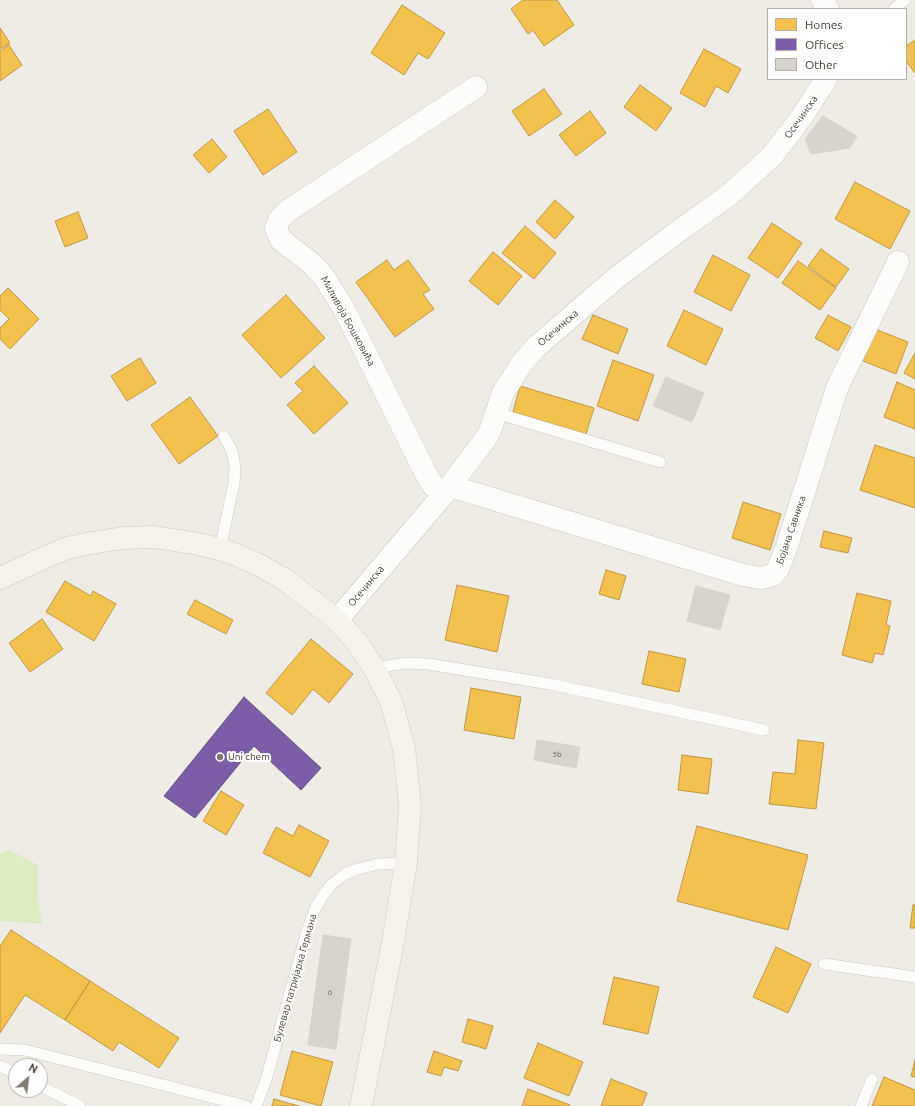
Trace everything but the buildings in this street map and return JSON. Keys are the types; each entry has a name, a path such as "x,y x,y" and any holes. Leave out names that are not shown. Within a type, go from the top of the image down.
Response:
{"main road":[{"path":"0,578 67,548 90,542 123,538 154,537 220,549 245,558 284,579 337,620 356,642 374,668 391,701 404,748 410,806 406,863 393,942 361,1106"}],"street":[{"name":"Осечинска","path":"337,620 446,490 484,441 490,431 509,381 535,348 616,278 729,195 772,156 801,118 825,80"},
{"name":"Миливоја Бошковића","path":"446,490 432,484 425,472 347,316 324,276 311,263 281,240 276,230 279,220 290,209 476,87"},
{"name":"Бојана Савника","path":"446,490 743,575 761,578 773,575 778,569 787,546 837,388 898,262"}],"lane":[{"path":"895,8 905,0"},
{"path":"496,413 660,462"},
{"path":"220,549 234,483 235,467 232,451 224,436"},
{"path":"374,668 406,663 428,664 550,684 764,730"},
{"name":"Булевар патријарха Германа","path":"256,1106 266,1080 307,931 323,895 332,884 345,874 378,864 406,863"},
{"path":"824,964 915,977"},
{"path":"0,1049 25,1050 246,1106"},
{"path":"861,1106 872,1079"},
{"path":"48,1090 80,1106"}],"green space":[{"path":"9,850 38,865 38,899 42,924 0,921 0,854"}],"place":[{"name":"Uni chem","path":"220,757"}]}
